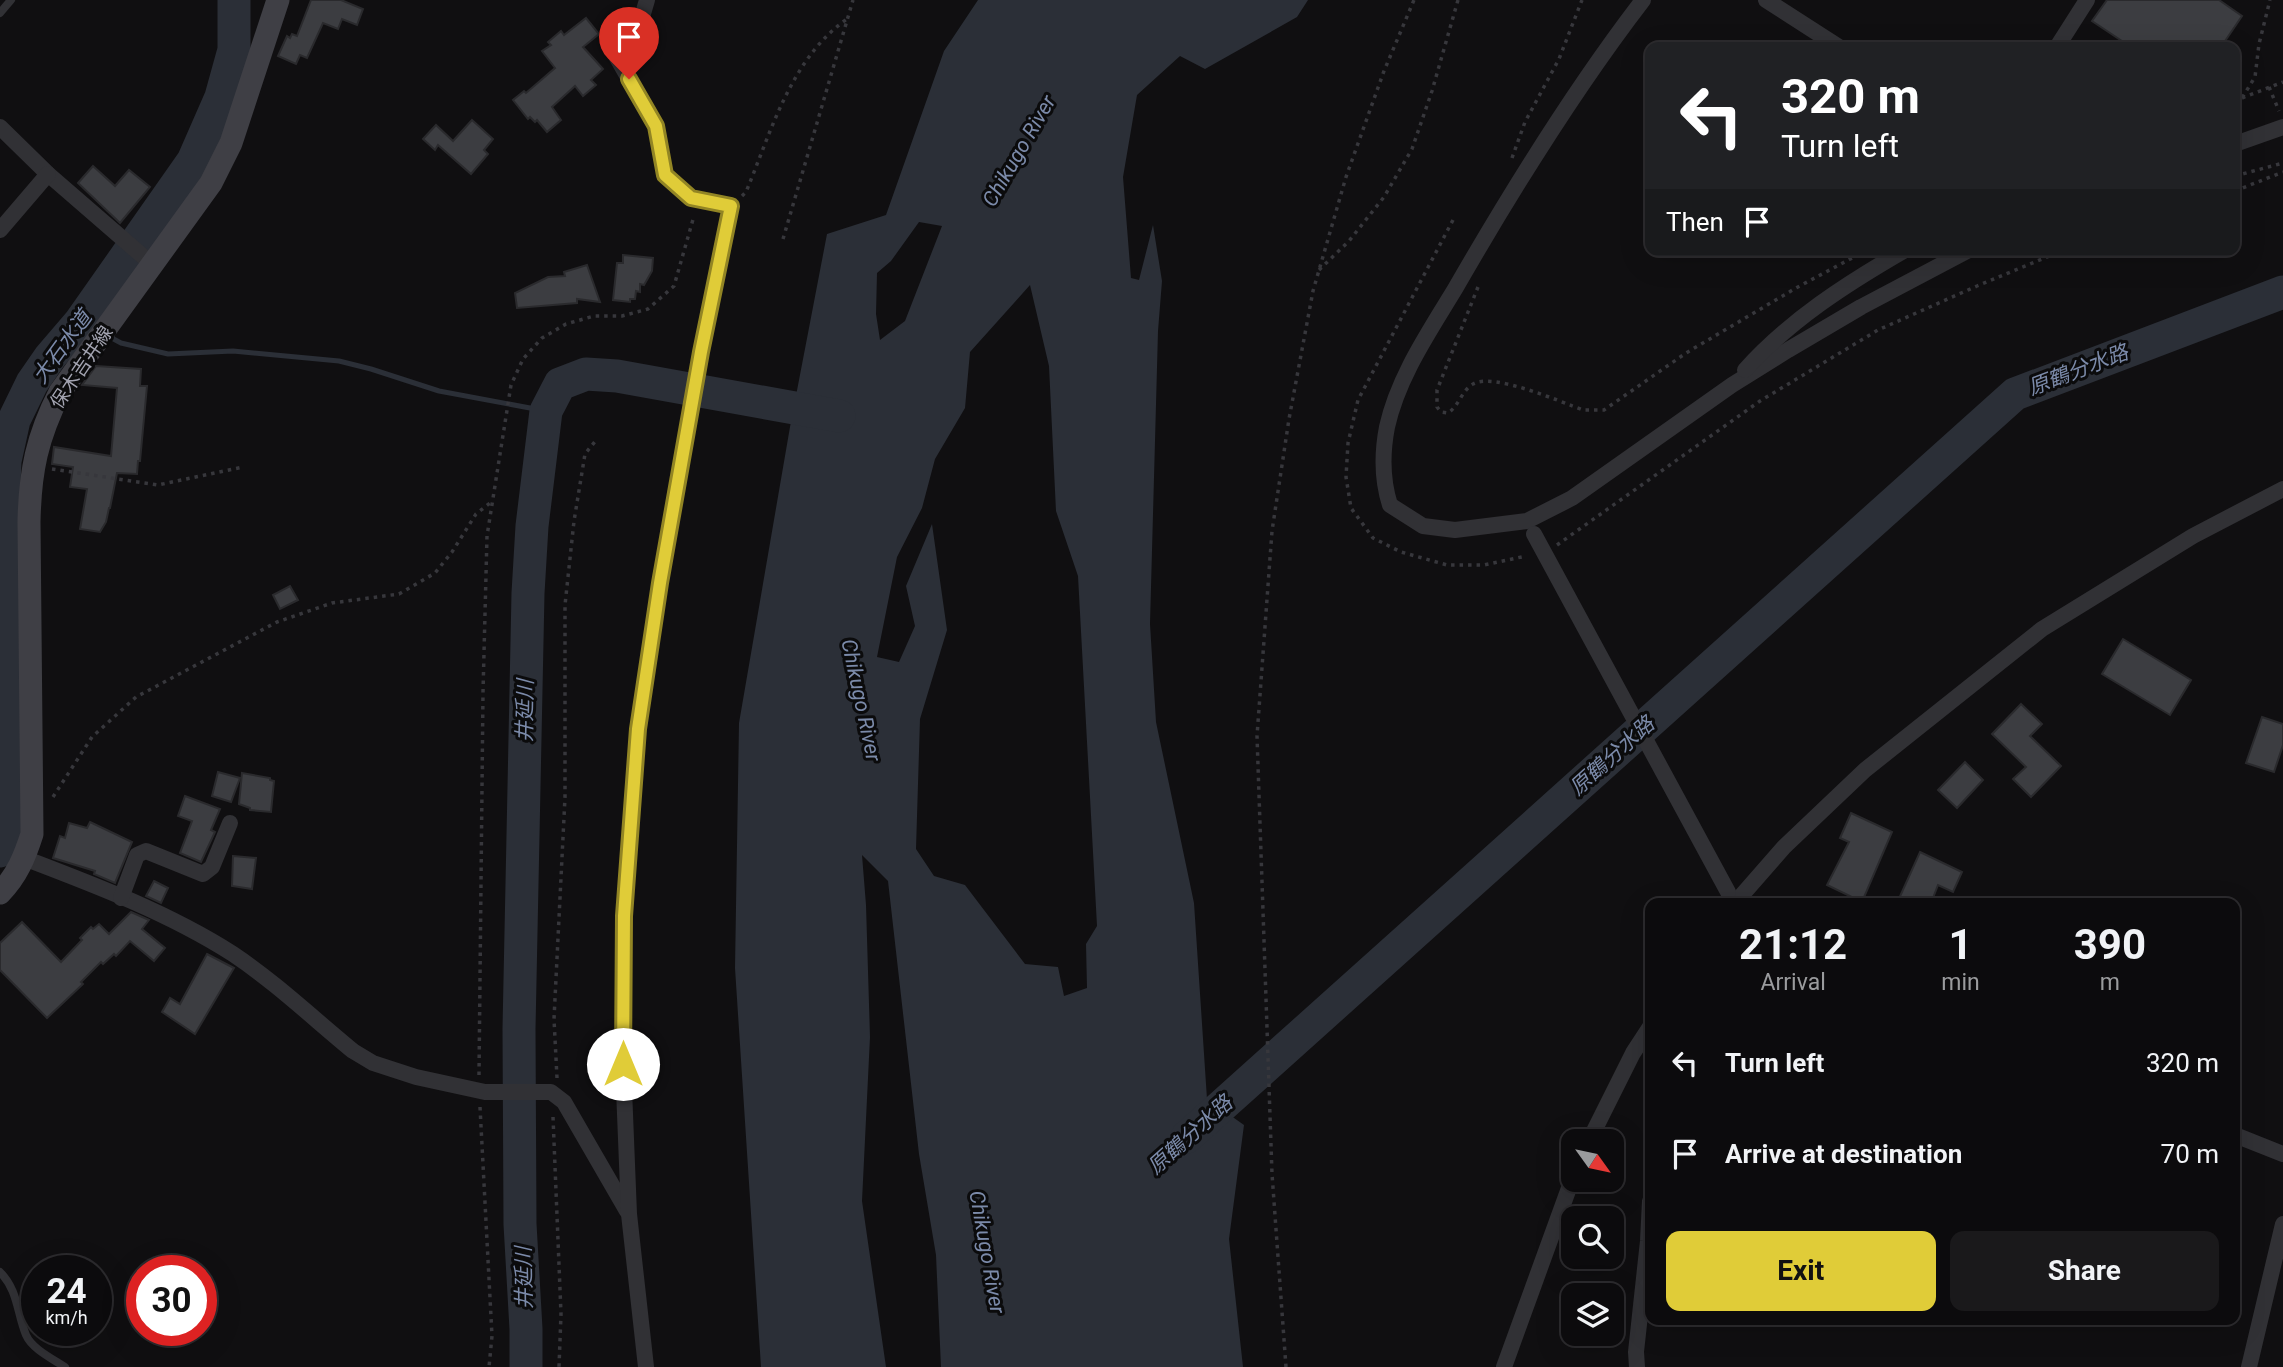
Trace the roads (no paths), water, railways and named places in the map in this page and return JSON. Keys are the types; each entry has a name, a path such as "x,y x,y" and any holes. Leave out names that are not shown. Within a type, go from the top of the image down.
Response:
{"main road":[{"name":"保木吉井線","path":"0,893 24,858 32,834 30,483 46,420 60,392 149,262 211,183 231,144 278,0"}],"street":[{"path":"646,1367 629,1214 623,1064 624,916 638,729 660,583 701,352 731,206 691,198 665,175 656,126 616,55 625,31 642,17 647,0"},
{"path":"1643,0 1499,212 1403,381 1387,426 1383,461 1383,485 1390,505 1423,526 1455,530 1531,528 1732,385 1850,313 1958,256"},
{"path":"1766,0 1831,42"},
{"path":"2060,42 2087,0"},
{"path":"2240,141 2281,119"},
{"path":"0,127 48,174 149,262"},
{"path":"0,230 48,174"},
{"path":"1732,385 1766,347 1800,318 1853,279 1894,256"},
{"path":"1734,898 1865,770 2042,629 2193,536 2283,489"},
{"path":"1531,528 1732,898"},
{"path":"121,898 137,855 145,851 203,874 212,867 230,823"},
{"path":"24,858 186,927 234,954 353,1051 373,1063 416,1077 482,1091 555,1095 564,1102 629,1214"},
{"path":"1595,1129 1645,1035"},
{"path":"2240,1137 2283,1154"},
{"path":"1504,1367 1568,1192"},
{"path":"2249,1367 2283,1224"},
{"path":"1637,1367 1636,1352 1645,1269"}],"lane":[{"path":"0,13 11,0"},
{"path":"0,1272 14,1293 26,1337 65,1367"}],"water":[{"name":"Chikugo River","path":"978,0 1308,0 1297,17 1205,69 1180,56 1137,95 1123,177 1131,278 1139,280 1153,225 1162,281 1158,331 1150,624 1156,722 1194,903 1207,1099 1244,1125 1229,1239 1243,1367 941,1367 936,1255 919,1154 888,881 862,855 870,1037 862,1201 886,1367 761,1367 735,968 739,723 790,427 827,234 886,215 944,51","holes":["919,222 942,226 905,321 880,340 876,314 877,273 891,261","1030,285 1049,366 1056,511 1078,576 1097,926 1086,944 1087,988 1064,996 1058,967 1025,964 965,885 934,876 916,849 920,719 947,630 932,524 906,586 915,626 899,662 877,657 897,557 922,508 935,459 965,408 970,352"]}],"waterway":[{"name":"大石水道","path":"0,851 5,845 11,819 2,532 5,461 14,420 32,383 80,322 193,161 221,97 234,50 234,0"},
{"name":"原鶴分水路","path":"1187,1137 2015,394 2283,292"},
{"path":"80,322 96,330"},
{"path":"108,336 121,343 168,354 233,351 339,361 439,391 546,411"},
{"name":"井延川","path":"526,1367 520,1224 519,1029 528,593 532,526 546,411 560,384 586,374 617,376 839,416"}]}
